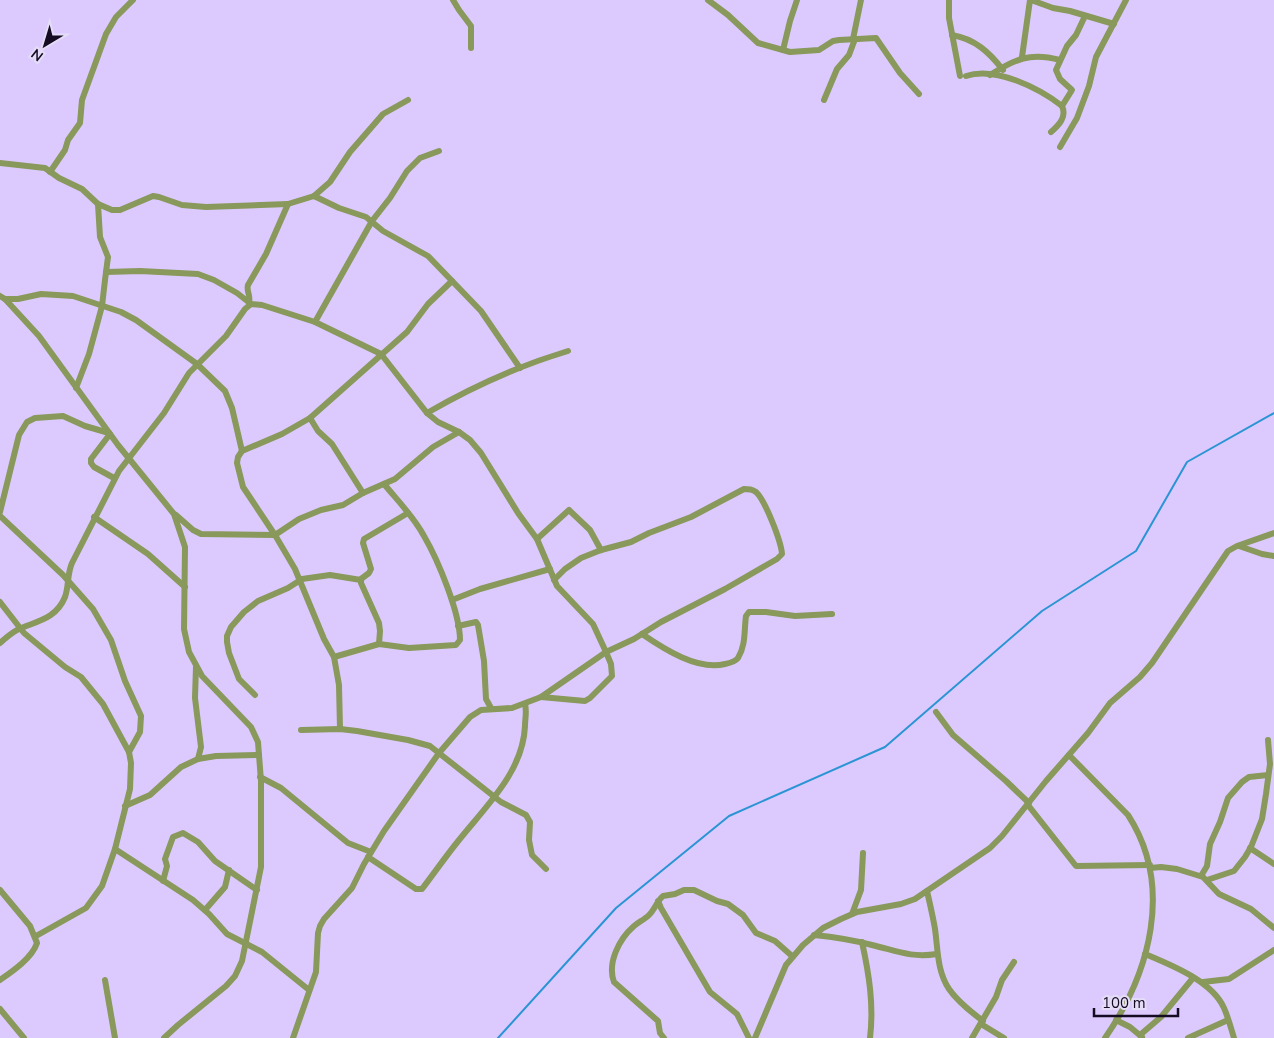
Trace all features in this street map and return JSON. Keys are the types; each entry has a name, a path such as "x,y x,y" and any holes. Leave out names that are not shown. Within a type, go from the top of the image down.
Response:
{"street":[{"path":"50,172 65,150 68,140 80,122 82,100 106,34 116,17 133,0"},
{"path":"453,0 471,26 471,48"},
{"path":"709,0 755,41 790,52 819,50 833,41 876,38 900,73 919,94"},
{"path":"783,50 797,0"},
{"path":"824,100 837,69 849,55 861,0"},
{"path":"949,0 948,9 952,35 963,76 973,74 1009,77 1047,96 1062,106 1064,110 1062,121 1051,132"},
{"path":"1022,57 1030,0 1114,24"},
{"path":"1060,147 1077,118 1089,86 1096,57 1126,0"},
{"path":"1062,106 1072,90 1057,74 1056,70 1067,46 1076,35 1085,16"},
{"path":"952,35 974,41 989,53 1009,77"},
{"path":"990,75 1022,57 1037,56 1060,60"},
{"path":"0,164 43,167 59,178 82,189 98,204 116,211 147,198 157,196 182,206 198,207 288,204 314,196 336,175 350,152 383,114 408,100"},
{"path":"315,322 372,221 390,198 411,165 420,158 439,151"},
{"path":"314,196 338,208 366,217 383,231 428,256 485,316 520,368"},
{"path":"76,388 90,354 102,306 108,257 100,237 98,204"},
{"path":"0,643 20,628 39,622 58,609 65,598 72,563 114,478 128,457 154,427 189,373 226,336 250,303 250,296 247,290 248,285 266,254 288,204"},
{"path":"106,272 140,271 198,274 214,280 250,303 315,322 381,354 427,413 470,440 481,453 518,513 537,539 554,580 593,624 611,664 612,676 590,698 578,701 541,697"},
{"path":"340,729 339,685 334,657 324,639 299,580 275,535 243,487 237,463 238,457 242,451 282,434 310,418 407,332 428,304 452,281"},
{"path":"2,297 18,299 41,294 62,294 121,312 136,320 197,364 225,391 242,451"},
{"path":"2,297 39,336 128,457 174,514 193,530 201,534 275,535 305,516 326,508 343,505 401,475 433,447 459,432"},
{"path":"427,413 463,392 520,368 568,351"},
{"path":"110,433 85,426 63,416 35,418 27,422 19,435 14,451 0,514 56,568 93,609 111,640 125,681 141,716 140,732 129,752"},
{"path":"310,418 318,431 332,444 363,493"},
{"path":"110,433 90,463 94,468 114,478"},
{"path":"334,657 379,644 409,648 456,645 460,640 452,600 424,535 384,484"},
{"path":"293,1038 316,972 320,926 352,888 384,831 439,753 470,717 481,710 492,708 504,709 525,704 541,697 606,652 740,581 780,556 781,548 779,539 758,494 752,490 744,489 692,517 649,533 631,542 601,550 573,563 554,580"},
{"path":"537,539 569,510 590,530 601,550"},
{"path":"255,695 243,685 236,673 229,653 228,636 231,627 252,605 288,588 299,580 325,575 361,580 371,569 362,545 364,539 408,513"},
{"path":"164,1038 178,1024 221,991 235,976 242,961 261,866 260,755 258,742 251,726 210,684 196,666 189,652 184,629 185,547 174,514"},
{"path":"94,517 148,554 185,587"},
{"path":"756,1038 786,965 792,956 823,928 852,914 902,904 927,891 990,848 1002,836 1110,703 1140,677 1152,663 1228,551 1274,533"},
{"path":"1238,546 1274,556"},
{"path":"452,600 480,589 550,569"},
{"path":"361,580 379,623 379,644"},
{"path":"0,602 26,635 82,679 107,709 129,752 131,784 116,849 102,886 90,904 81,911 36,936"},
{"path":"642,634 678,656 703,664 721,665 735,661 739,656 745,640 746,616 749,612 759,611 795,616 832,614"},
{"path":"458,626 476,622 478,624 484,661 486,699 492,708"},
{"path":"196,666 195,698 201,747 198,759"},
{"path":"260,777 281,788 348,843 370,854 416,889 421,890 458,841 495,798 524,741 525,704"},
{"path":"936,712 953,735 1006,781 1028,804 1076,866 1150,866 1177,869 1204,878 1219,894 1251,909 1274,928"},
{"path":"301,730 340,729 409,740 430,746 495,798 521,811 529,818 529,840 532,855 546,869"},
{"path":"1204,878 1234,871 1250,848 1262,819 1270,764 1268,740"},
{"path":"125,806 150,795 182,767 198,759 216,756 260,755"},
{"path":"1069,755 1128,815 1145,849 1153,882 1154,913 1145,954 1133,986 1105,1038"},
{"path":"1204,878 1210,844 1228,798 1242,782 1249,778 1268,775"},
{"path":"163,881 167,866 165,859 173,838 178,834 187,835 192,838 215,862 257,890"},
{"path":"1250,848 1274,864"},
{"path":"116,849 193,900 227,934 246,942 270,957 309,990"},
{"path":"852,914 861,890 863,853"},
{"path":"205,910 225,887 229,870"},
{"path":"0,890 20,913 36,936 37,942 34,949 22,962 0,980"},
{"path":"664,1038 660,1033 658,1021 614,982 612,977 616,950 624,936 635,925 649,916 658,901 666,894 694,890 730,905 743,915 756,933 775,941 792,956"},
{"path":"927,891 934,923 937,954 943,978 949,989 967,1009 982,1023 1004,1038"},
{"path":"658,901 710,992 737,1014 749,1038"},
{"path":"814,935 843,938 910,955 937,954"},
{"path":"862,942 871,995 870,1038"},
{"path":"1201,982 1229,979 1274,950"},
{"path":"1145,954 1207,986 1224,1007 1234,1038"},
{"path":"972,1038 996,997 1002,980 1014,962"},
{"path":"1116,1020 1142,1037 1193,978"},
{"path":"106,980 115,1038"},
{"path":"0,1009 24,1038"},
{"path":"1188,1038 1228,1020"}],"waterway":[{"path":"498,1038 616,908 729,816 885,747 1042,611 1136,551 1187,462 1274,413"}]}
